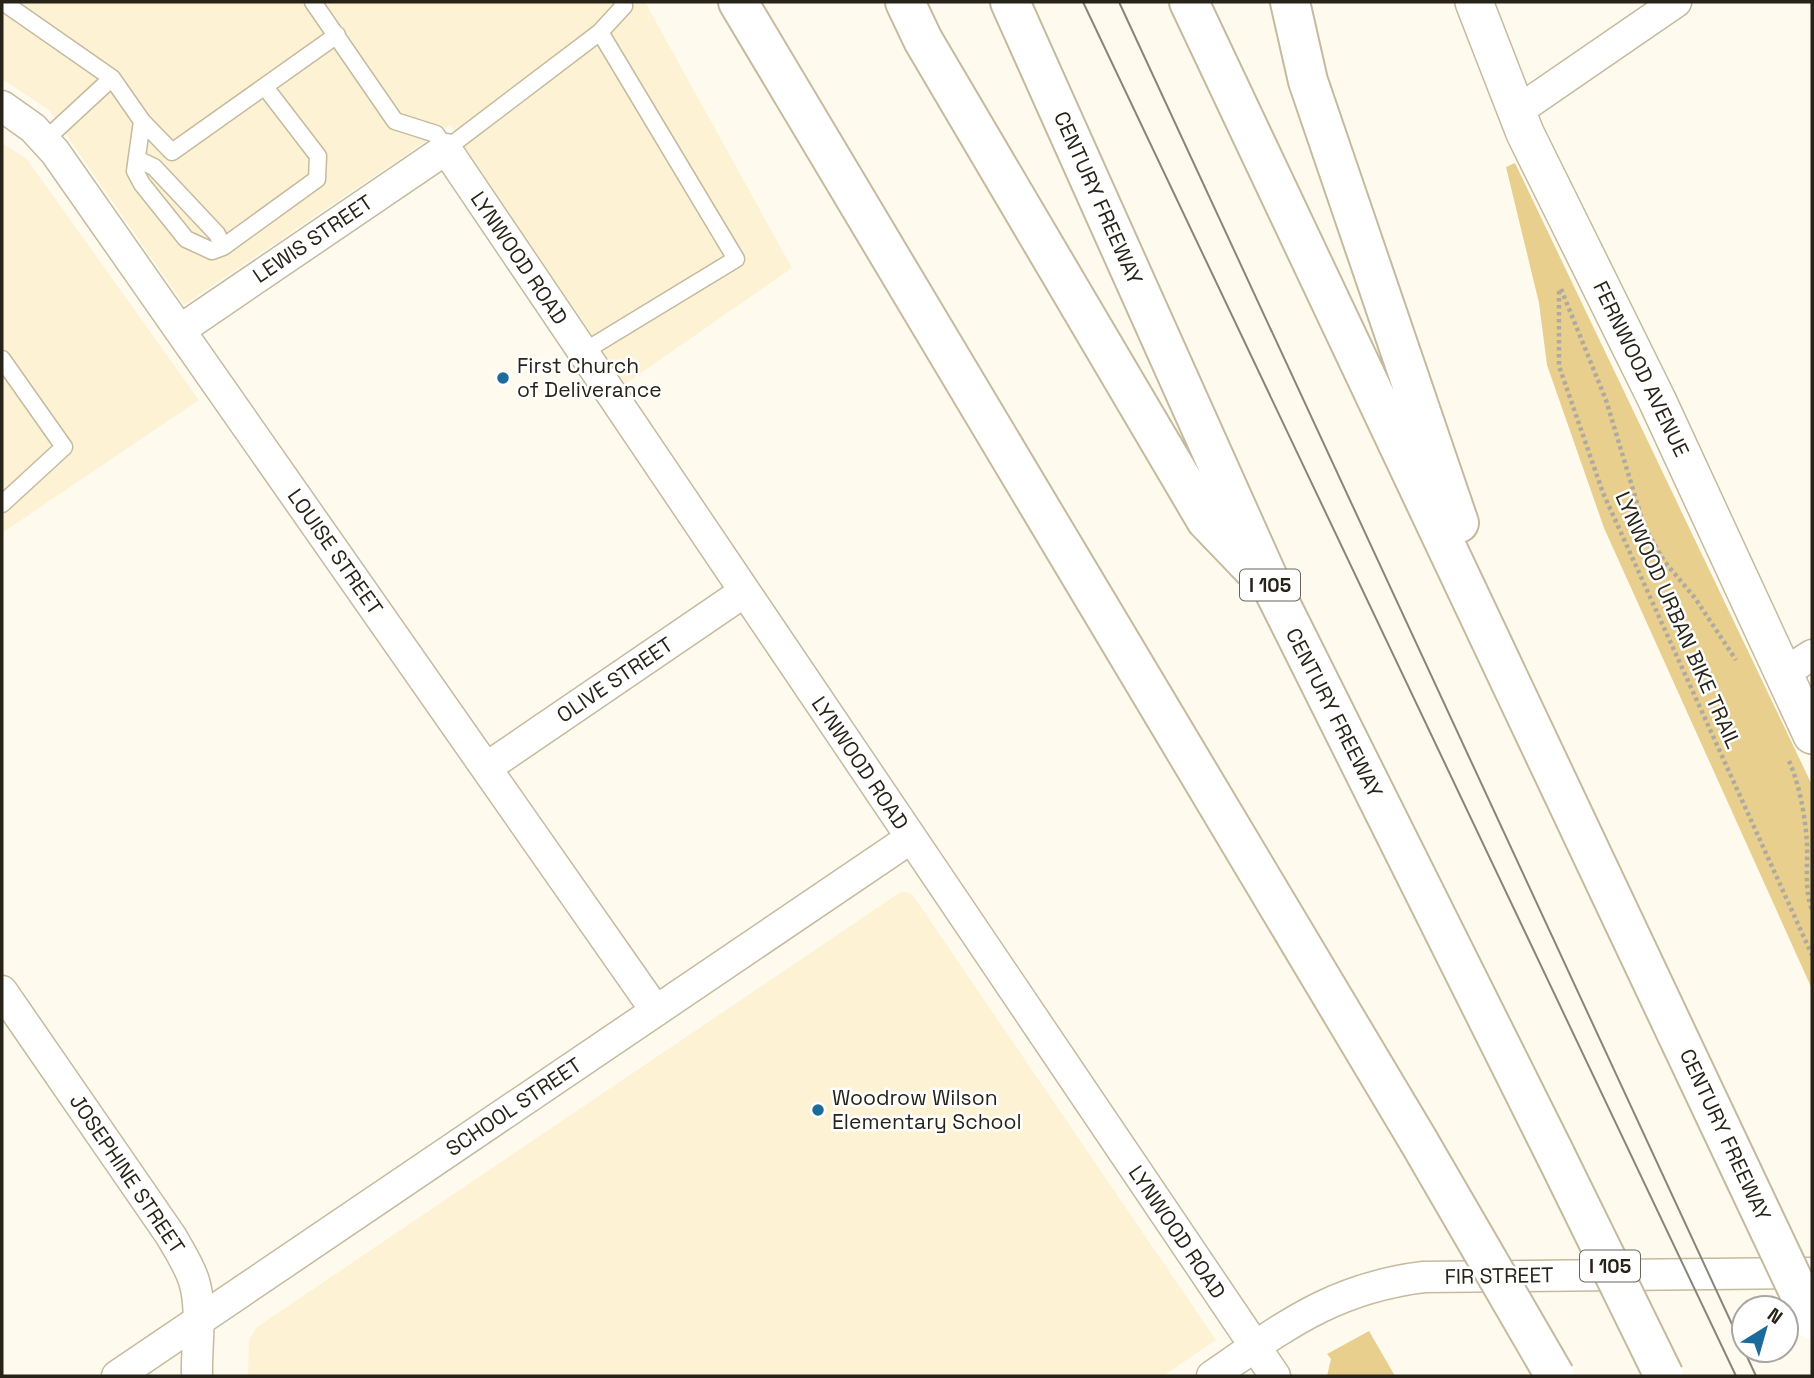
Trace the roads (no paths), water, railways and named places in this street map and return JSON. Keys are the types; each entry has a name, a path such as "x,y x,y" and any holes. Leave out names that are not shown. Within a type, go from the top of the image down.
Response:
{"highway":[{"path":"738,2 1418,1140 1555,1376"},
{"path":"905,2 923,40 1206,520 1273,591"},
{"name":"CENTURY FREEWAY","path":"1010,2 1273,591 1664,1376"},
{"name":"CENTURY FREEWAY","path":"1189,2 1812,1320"},
{"path":"1290,2 1308,81 1521,704"}],"street":[{"name":"FERNWOOD AVENUE","path":"1474,2 1516,112 1657,400 1798,664 1799,744"},
{"path":"1516,112 1675,2"},
{"name":"LOUISE STREET","path":"3,109 45,140 656,1011"},
{"name":"LEWIS STREET","path":"180,330 446,149"},
{"name":"LYNWOOD ROAD","path":"446,149 1275,1376"},
{"name":"OLIVE STREET","path":"486,768 744,592"},
{"name":"SCHOOL STREET","path":"117,1376 911,838"},
{"name":"JOSEPHINE STREET","path":"2,991 171,1236 195,1283 198,1322 197,1376"},
{"name":"FIR STREET","path":"1212,1376 1324,1304 1386,1282 1423,1277 1812,1273"}],"lane":[{"path":"3,2 112,78 142,121 172,152 337,35"},
{"path":"313,2 395,121 436,134 446,149 600,32 624,6 622,2"},
{"path":"583,352 736,259 600,32"},
{"path":"45,140 112,78"},
{"path":"142,121 135,171 142,184 186,239 212,251 223,247 317,179 318,156 265,87"},
{"path":"137,159 154,167 217,234 223,247"},
{"path":"2,359 64,447 2,504"}],"tram line":[{"path":"1083,2 1736,1376"},
{"path":"1119,2 1756,1376"}],"place":[{"name":"First Church of Deliverance","path":"503,378"},
{"name":"Woodrow Wilson Elementary School","path":"818,1110"}]}
